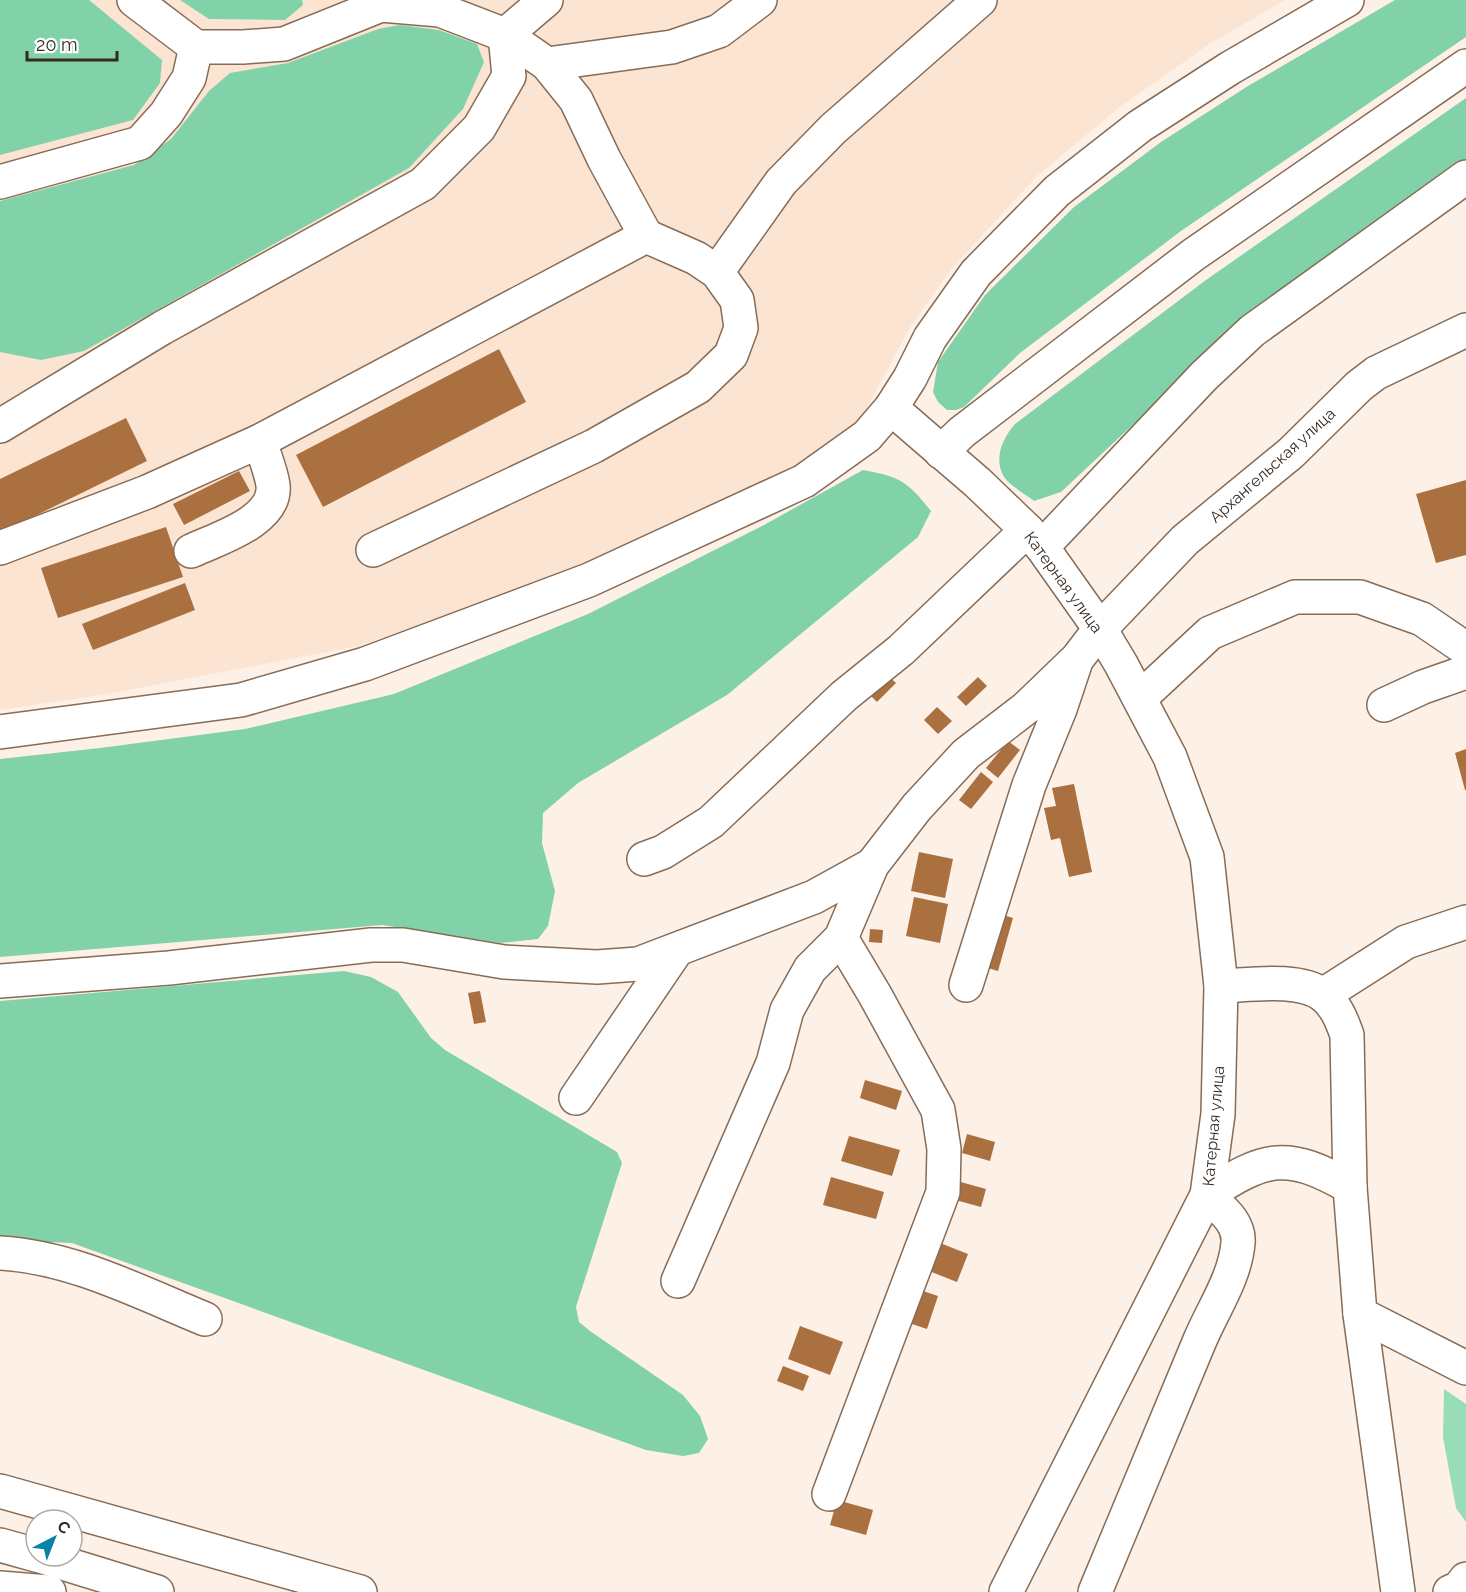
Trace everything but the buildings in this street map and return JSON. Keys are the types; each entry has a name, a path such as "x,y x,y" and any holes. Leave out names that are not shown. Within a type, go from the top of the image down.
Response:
{"main road":[{"path":"134,0 196,47 284,44 383,2 440,10 505,35 547,64 576,100 604,159 646,236 696,258 717,272 737,300 741,328 731,355 698,387 594,446 373,550"},
{"path":"505,35 546,0"},
{"path":"547,64 672,47 719,31 760,0"},
{"path":"717,272 781,182 833,129 980,0"},
{"path":"0,732 241,700 365,664 589,580 804,481 867,436 891,408 910,378 930,338 976,273 1057,191 1150,120 1230,68 1347,0"},
{"path":"0,426 162,328 423,184 479,128 508,76 505,35"},
{"path":"0,182 140,143 166,114 189,78 196,47"},
{"path":"941,452 962,432 1194,255 1466,66"},
{"path":"644,859 663,852 711,822 844,696 1034,538 1252,331 1466,177"},
{"path":"0,548 147,492 260,441 646,236"},
{"name":"Архангельская улица","path":"1077,659 1100,629 1185,540 1291,453 1359,386 1376,374 1466,330"},
{"name":"Катерная улица","path":"891,408 1034,538 1100,629 1140,698 1170,757 1207,857 1221,986 1218,1114 1208,1196 1006,1592"},
{"path":"191,550 244,527 266,510 272,499 273,485 260,441"},
{"path":"1140,698 1210,633 1295,597 1360,597 1422,619 1466,649"},
{"path":"678,1281 773,1063 787,1010 810,969 841,938 872,865 917,807 966,754 1026,708 1077,659"},
{"path":"966,985 1029,785 1060,709 1077,659"},
{"path":"1384,705 1423,687 1466,672"},
{"path":"0,981 169,968 371,945 403,945 504,962 597,967 638,964 814,897 872,865"},
{"path":"1323,995 1406,942 1466,922"},
{"path":"829,1494 943,1192 944,1149 938,1110 841,938"},
{"path":"576,1098 676,951"},
{"path":"1221,986 1286,983 1310,988 1323,995 1339,1014 1347,1035 1350,1187 1360,1314 1398,1592"},
{"path":"1095,1592 1203,1332 1230,1277 1238,1243 1236,1228 1229,1215 1208,1196 1238,1175 1267,1163 1299,1163 1330,1175 1350,1187"},
{"path":"0,1253 40,1258 91,1273 205,1319"},
{"path":"1360,1314 1466,1368"},
{"path":"0,1491 360,1592"},
{"path":"0,1545 24,1551"},
{"path":"80,1568 157,1592"},
{"path":"1450,1592 1459,1588 1466,1579"},
{"path":"0,1588 49,1592"}],"shaded area":[{"path":"0,0 1285,0 1211,43 1121,106 1037,176 952,268 909,329 861,419 794,474 580,569 358,646 107,694 0,710"}],"green space":[{"path":"0,0 89,0 162,60 160,83 133,120 0,155"},
{"path":"180,0 302,0 303,5 285,20 209,19"},
{"path":"1395,0 1466,0 1466,37 1181,231 1020,353 964,407 947,410 938,402 933,392 938,362 985,295 1074,207 1161,142 1248,86"},
{"path":"400,25 439,30 477,44 484,62 463,109 409,168 84,351 41,360 0,352 0,201 134,165 171,139 209,91 230,73 288,63 378,29"},
{"path":"1466,98 1466,160 1295,280 1203,359 1061,492 1034,501 1004,477 999,456 1003,442 1015,424 1206,280"},
{"path":"863,470 895,478 909,487 923,501 931,511 918,537 727,695 578,783 543,813 542,843 555,891 548,926 538,939 500,943 382,925 0,957 0,759 245,729 394,694 588,614 764,525"},
{"path":"344,971 371,977 398,992 431,1038 445,1050 617,1152 622,1163 576,1307 579,1322 683,1395 700,1416 708,1439 699,1453 683,1456 646,1450 72,1243 0,1240 0,1001"},
{"path":"1444,1389 1466,1404 1466,1522 1456,1508 1443,1437"}]}
